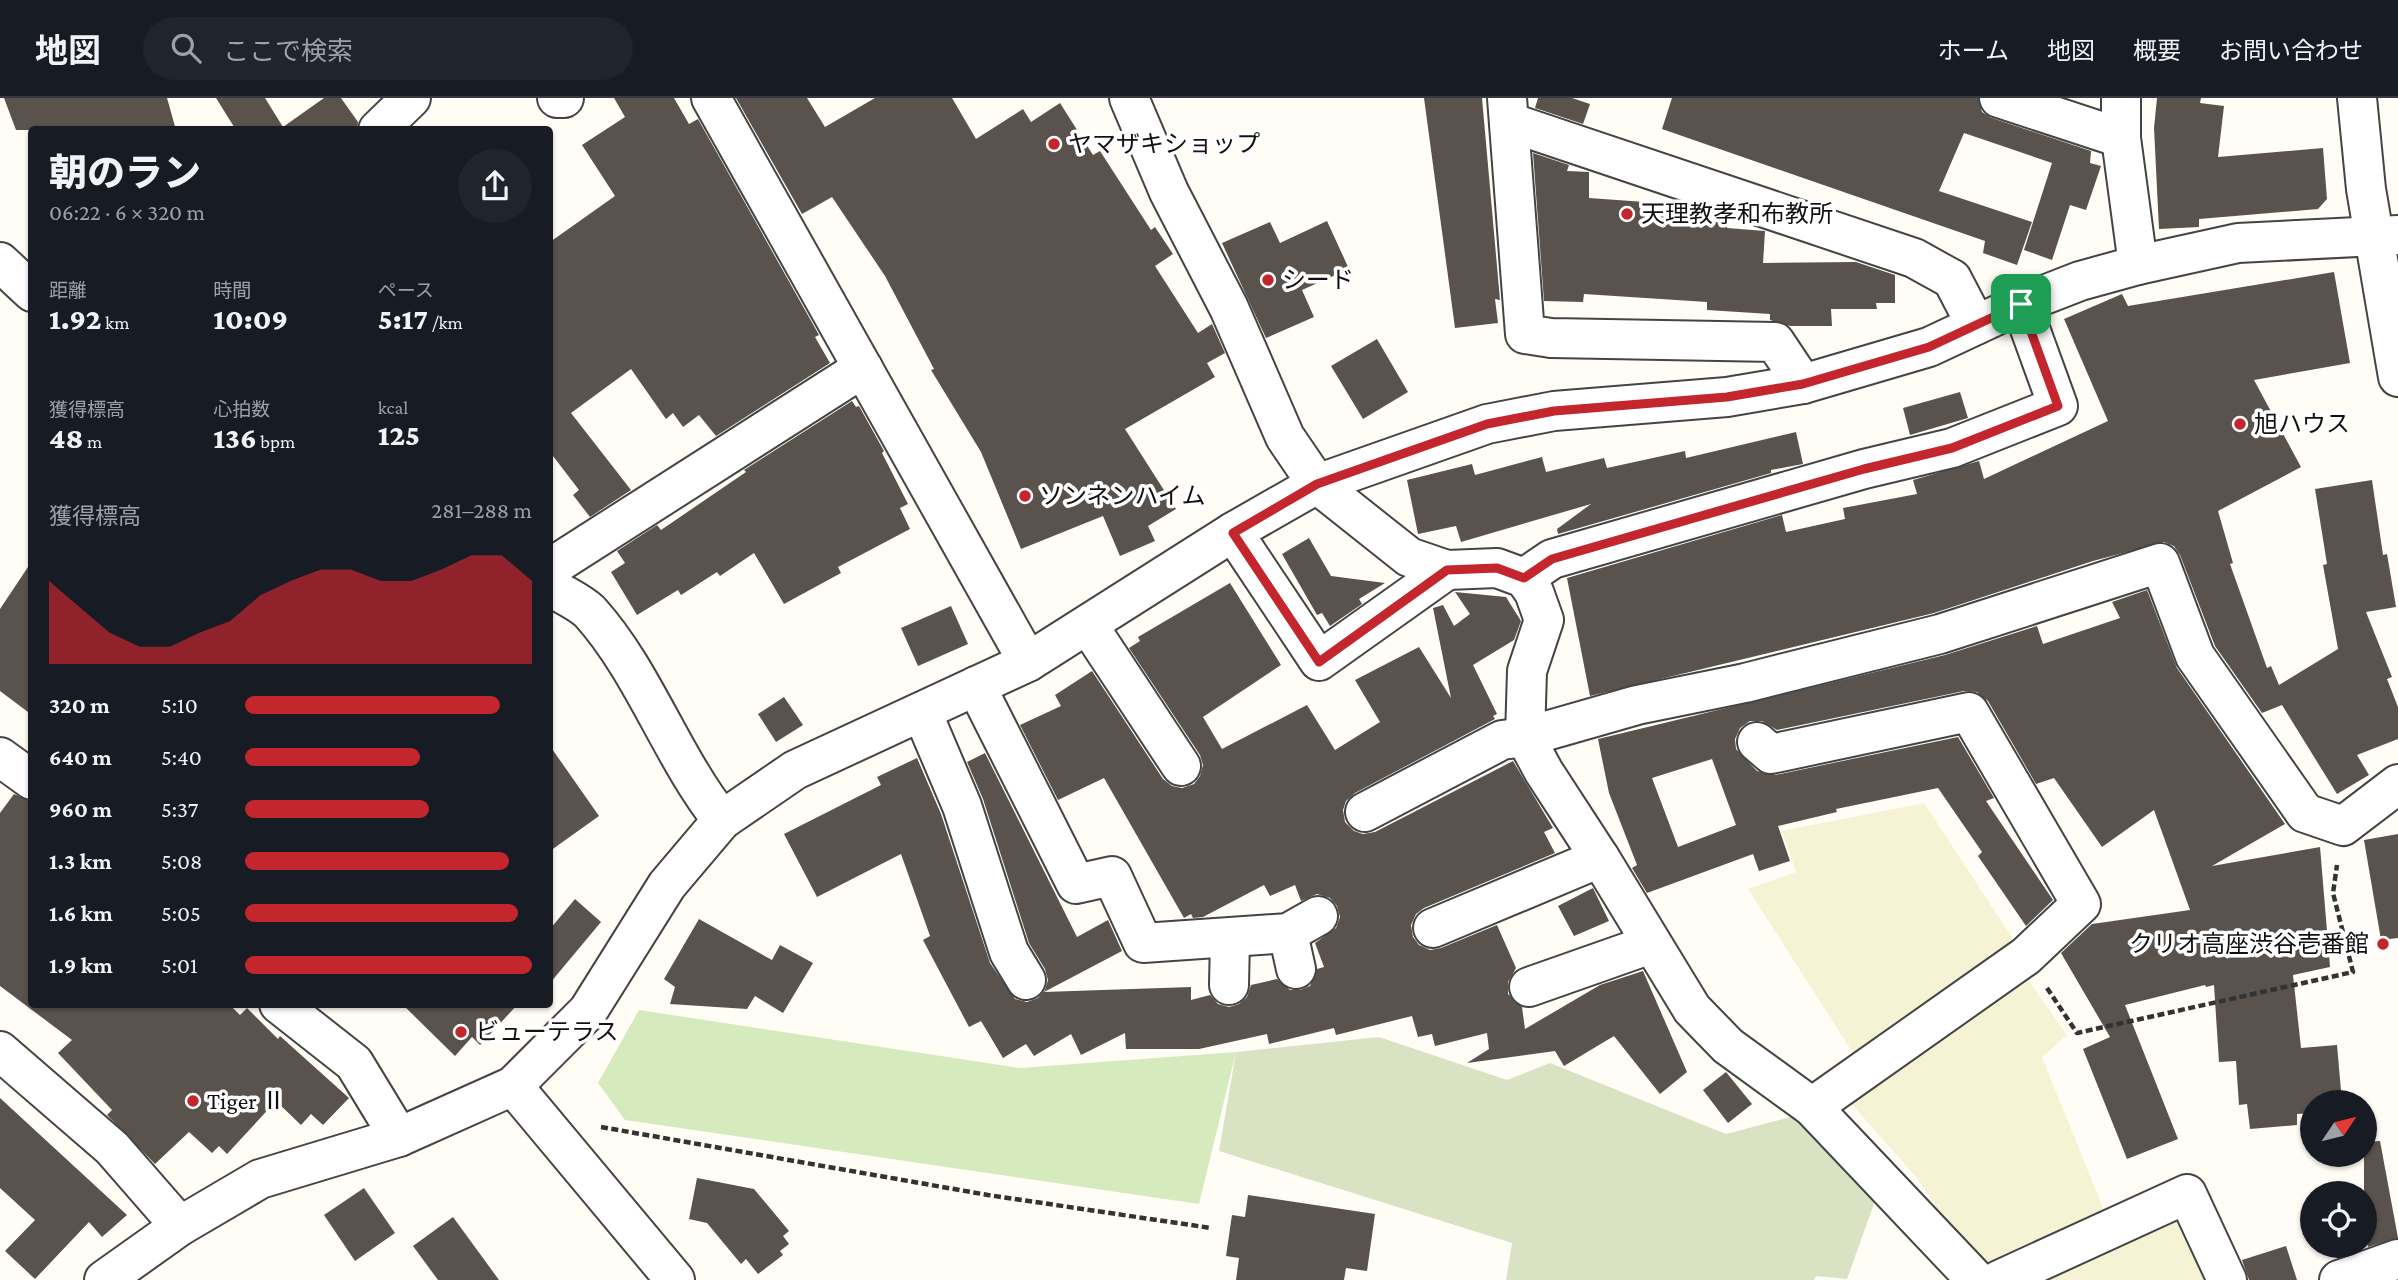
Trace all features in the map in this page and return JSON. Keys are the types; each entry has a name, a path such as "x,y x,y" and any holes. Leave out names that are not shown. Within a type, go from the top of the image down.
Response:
{"street":[{"path":"557,98 564,98"},
{"path":"711,98 1028,662"},
{"path":"1129,98 1169,192 1229,308 1285,437 1317,484 1358,520 1409,557 1447,570 1497,568 1524,578 1534,592 1544,620 1527,671 1525,737 1544,772 1692,1009 1728,1046 1812,1107 1850,1143 1976,1280"},
{"path":"1999,98 2121,138"},
{"path":"2121,98 2121,138 2138,265"},
{"path":"2357,98 2367,189 2387,235 2398,377"},
{"path":"1803,384 1775,342 1551,338 1525,334 1508,110 1914,258 1952,279 1976,325"},
{"path":"104,1280 180,1226 260,1179 399,1137 513,1086 588,1011 667,885 722,820 795,770 1028,662 1233,533 1317,484 1487,424 1554,411 1727,397 1803,384 1929,347 2021,304 2080,281 2138,265 2238,243 2387,235"},
{"path":"0,262 28,288"},
{"path":"1524,578 1552,559 1864,469 1952,448 2058,406 2021,304"},
{"path":"553,566 863,368"},
{"path":"1233,533 1319,662 1447,570"},
{"path":"1365,812 1502,740 1525,737 1637,705 1745,683 1940,634 2160,563 2195,656 2305,813 2343,826 2398,784"},
{"path":"553,589 589,611 627,666 689,776 722,820"},
{"path":"1088,625 1181,766"},
{"path":"976,686 1076,884 1112,876 1143,943 1230,939 1303,924 1296,969"},
{"path":"922,712 962,806 1005,966"},
{"path":"1757,742 1771,754 1969,712 2081,904 2026,956 1812,1107"},
{"path":"1433,928 1600,858"},
{"path":"1230,939 1230,985"},
{"path":"1529,987 1651,944"},
{"path":"284,1008 354,1063 399,1137"},
{"path":"0,1051 112,1149 180,1226"},
{"path":"513,1086 675,1280"},
{"path":"1999,1280 2188,1194 2227,1280"},
{"path":"2339,1280 2398,1259"}],"path":[{"path":"2026,956 2077,1033 2353,972 2333,893"},
{"path":"596,1126 988,1195 1211,1228"}],"shaded area":[{"path":"1924,803 2019,948 1856,1058 1748,889 1796,872 1782,831"},
{"path":"2027,978 2067,1035 2042,1057 2105,1213 1998,1262 1972,1262 1918,1179 1847,1099"},
{"path":"2171,1214 2188,1222 2212,1280 2030,1280"}],"green space":[{"path":"639,1010 1020,1068 1236,1052 1199,1204 625,1120 598,1083"},
{"path":"1379,1037 1507,1080 1550,1063 1726,1134 1794,1116 1875,1201 1847,1279 1816,1276 1814,1280 1506,1280 1512,1243 1219,1151 1236,1052"}],"building":[{"path":"4,98 167,98 175,126 28,126 28,130 16,130"},
{"path":"216,98 265,98 282,126 234,126"},
{"path":"324,98 341,98 358,122 358,126 284,126"},
{"path":"614,98 674,98 689,124 698,119 819,335 815,337 830,363 716,436 699,415 683,427 673,413 666,419 631,369 571,413 631,490 590,517 573,495 579,490 553,456 553,240 615,196 582,145 625,117"},
{"path":"736,98 807,98 825,127 875,98 952,98 976,139 1023,109 1031,122 1060,103 1093,155 1100,151 1151,230 1155,227 1173,254 1155,266 1198,333 1212,324 1225,353 1207,363 1215,377 1125,429 1176,509 1148,526 1155,541 1120,556 1103,516 1021,549 981,452 931,370 934,369 885,276 832,197 802,214"},
{"path":"1424,98 1482,98 1500,300 1495,299 1498,323 1455,328"},
{"path":"1538,98 1572,98 1590,104 1583,124 1535,108"},
{"path":"1672,98 1978,98 1982,112 1992,118 2091,151 2090,163 2101,166 2086,210 2070,205 2052,260 2024,250 2052,163 1964,133 1939,191 2032,222 2017,265 1983,253 1985,241 1662,129"},
{"path":"2157,98 2201,98 2200,103 2224,106 2218,157 2323,148 2327,199 2318,209 2199,219 2199,227 2159,229 2154,128"},
{"path":"1533,153 1569,165 1567,171 1589,172 1589,198 1687,205 1686,212 1729,219 1727,228 1765,231 1763,263 1856,262 1895,275 1895,303 1876,303 1877,309 1831,309 1832,326 1790,326 1770,320 1770,314 1707,310 1707,302 1584,294 1583,302 1544,301"},
{"name":"シード","path":"1327,221 1349,269 1302,290 1314,317 1266,338 1222,243 1270,222 1280,243"},
{"path":"2334,272 2350,363 2254,380 2301,467 2218,511 2233,563 2230,564 2267,668 2271,666 2279,685 2338,649 2323,565 2327,564 2315,489 2372,480 2383,555 2387,554 2396,607 2366,612 2392,677 2387,679 2398,707 2398,739 2357,755 2369,775 2337,794 2282,705 2262,713 2215,646 2180,555 2174,546 2164,542 2093,561 1934,613 1590,696 1567,578 1782,515 1786,532 1845,519 1843,508 1917,494 1913,480 1979,461 1984,479 2108,421 2064,319 2122,294 2128,306"},
{"path":"1377,339 1408,392 1363,419 1331,366"},
{"path":"1960,392 1968,418 1910,435 1903,408"},
{"path":"852,401 856,407 859,406 884,451 882,453 908,504 900,508 910,529 838,567 841,573 784,604 754,553 720,576 717,572 681,595 678,590 637,615 611,572 625,563 617,551 657,525 661,530 746,472 744,470"},
{"path":"1796,432 1803,464 1771,470 1771,473 1558,534 1557,529 1591,504 1461,542 1456,526 1418,534 1407,480 1472,464 1475,475 1542,457 1546,472 1604,458 1607,468 1685,451 1686,458"},
{"path":"1309,538 1331,576 1385,583 1359,599 1362,604 1330,626 1322,613 1317,615 1282,554"},
{"path":"28,567 28,712 0,691 0,609"},
{"path":"1230,583 1281,665 1203,717 1222,749 1307,705 1335,750 1380,722 1355,680 1419,647 1451,698 1433,608 1443,605 1454,626 1470,614 1455,592 1506,597 1521,621 1514,640 1473,665 1497,714 1493,716 1495,719 1355,793 1346,801 1343,810 1345,822 1354,831 1363,834 1375,832 1513,761 1553,828 1544,832 1555,853 1424,908 1416,914 1411,925 1413,937 1419,945 1430,950 1497,925 1516,968 1508,982 1508,994 1522,1007 1525,1029 1600,985 1643,971 1687,1072 1660,1094 1614,1036 1564,1066 1555,1051 1467,1063 1489,1049 1487,1033 1435,1046 1432,1034 1418,1037 1412,1016 1336,1035 1334,1028 1269,1044 1267,1034 1199,1049 1126,1049 1125,1033 1081,1055 1071,1034 1034,1056 1026,1044 1003,1058 981,1021 969,1027 923,940 930,936 901,854 817,897 784,834 881,785 877,777 917,758 941,814 990,963 1015,999 1027,1002 1038,998 1045,990 1048,980 1045,969 1029,943 983,799 967,762 985,753 1077,937 1108,920 1122,951 1044,992 1191,987 1191,1000 1210,995 1218,1004 1229,1007 1239,1004 1247,997 1251,985 1277,979 1290,990 1310,986 1317,969 1324,967 1315,943 1336,928 1340,917 1337,906 1330,898 1317,894 1301,901 1295,885 1270,896 1264,885 1203,917 1193,918 1191,914 1184,918 1104,778 1058,800 1020,725 1061,706 1055,695 1092,671 1163,779 1172,786 1182,788 1194,784 1203,765 1200,755 1129,648 1140,641 1138,637"},
{"path":"2147,590 2177,668 2285,824 2212,866 2320,847 2330,967 2293,975 2301,1048 2337,1045 2341,1090 2300,1090 2297,1125 2250,1129 2247,1104 2239,1105 2236,1061 2219,1062 2214,985 2205,985 2125,1005 2178,1139 2127,1159 2083,1049 2110,1037 2061,953 2092,924 2190,910 2154,810 2102,847 2054,778 2036,784 1988,701 1977,692 1964,691 1777,730 1762,721 1750,721 1740,728 1735,739 1736,749 1757,771 1775,775 1958,737 1994,798 1986,801 2053,900 2026,926 1978,856 1982,852 1938,788 1836,809 1837,812 1778,826 1790,861 1759,871 1753,854 1647,893 1632,868 1637,865 1609,793 1598,739 1945,655 2037,626 2043,644 2120,618 2112,602","holes":["1712,759 1736,825 1678,847 1652,778"]},
{"path":"951,606 968,644 918,666 901,628"},
{"path":"784,697 803,725 776,742 758,714"},
{"path":"553,750 599,816 553,849"},
{"path":"14,794 28,800 28,1007 0,986 0,813"},
{"path":"2398,834 2398,938 2381,940 2364,840"},
{"path":"1593,888 1609,921 1574,936 1558,906"},
{"path":"575,899 601,922 553,979 553,925"},
{"path":"699,919 772,960 780,945 813,963 783,1013 755,996 747,1009 670,1004 675,987 664,979"},
{"path":"29,1008 233,1008 240,1015 247,1008 278,1039 280,1036 349,1098 323,1125 311,1114 301,1125 276,1101 227,1154 219,1146 212,1153 189,1132 155,1164 107,1115 112,1110 58,1053 72,1040"},
{"name":"ビューテラス","path":"406,1008 514,1008 480,1045 472,1037 455,1056"},
{"path":"1726,1072 1752,1104 1728,1123 1703,1090"},
{"path":"0,1098 127,1215 102,1237 89,1222 35,1279 5,1251 35,1220 0,1188"},
{"path":"2377,1141 2380,1141 2398,1238 2377,1244 2377,1181 2364,1181 2364,1167 2377,1167"},
{"path":"697,1178 754,1189 789,1231 783,1236 789,1244 780,1251 783,1255 758,1274 746,1259 741,1264 707,1223 689,1219"},
{"path":"364,1188 395,1233 355,1261 324,1215"},
{"path":"1248,1195 1375,1214 1367,1271 1346,1268 1344,1280 1236,1280 1239,1258 1226,1256 1232,1215 1245,1217"},
{"path":"453,1217 499,1280 438,1280 413,1246"},
{"path":"2286,1246 2297,1280 2249,1280 2242,1260"}],"place":[{"name":"ヤマザキショップ","path":"1054,144"},
{"name":"天理教孝和布教所","path":"1627,214"},
{"name":"シード","path":"1268,280"},
{"name":"旭ハウス","path":"2240,424"},
{"name":"ソンネンハイム","path":"1025,496"},
{"name":"クリオ高座渋谷壱番館","path":"2383,944"},
{"name":"ビューテラス","path":"461,1032"},
{"name":"Tiger Ⅱ","path":"193,1101"}],"route":[{"path":"2021,304 2058,406 1952,448 1864,469 1552,559 1524,578 1497,568 1447,570 1319,662 1233,533 1317,484 1487,424 1554,411 1727,397 1803,384 1929,347 2021,304"}]}
